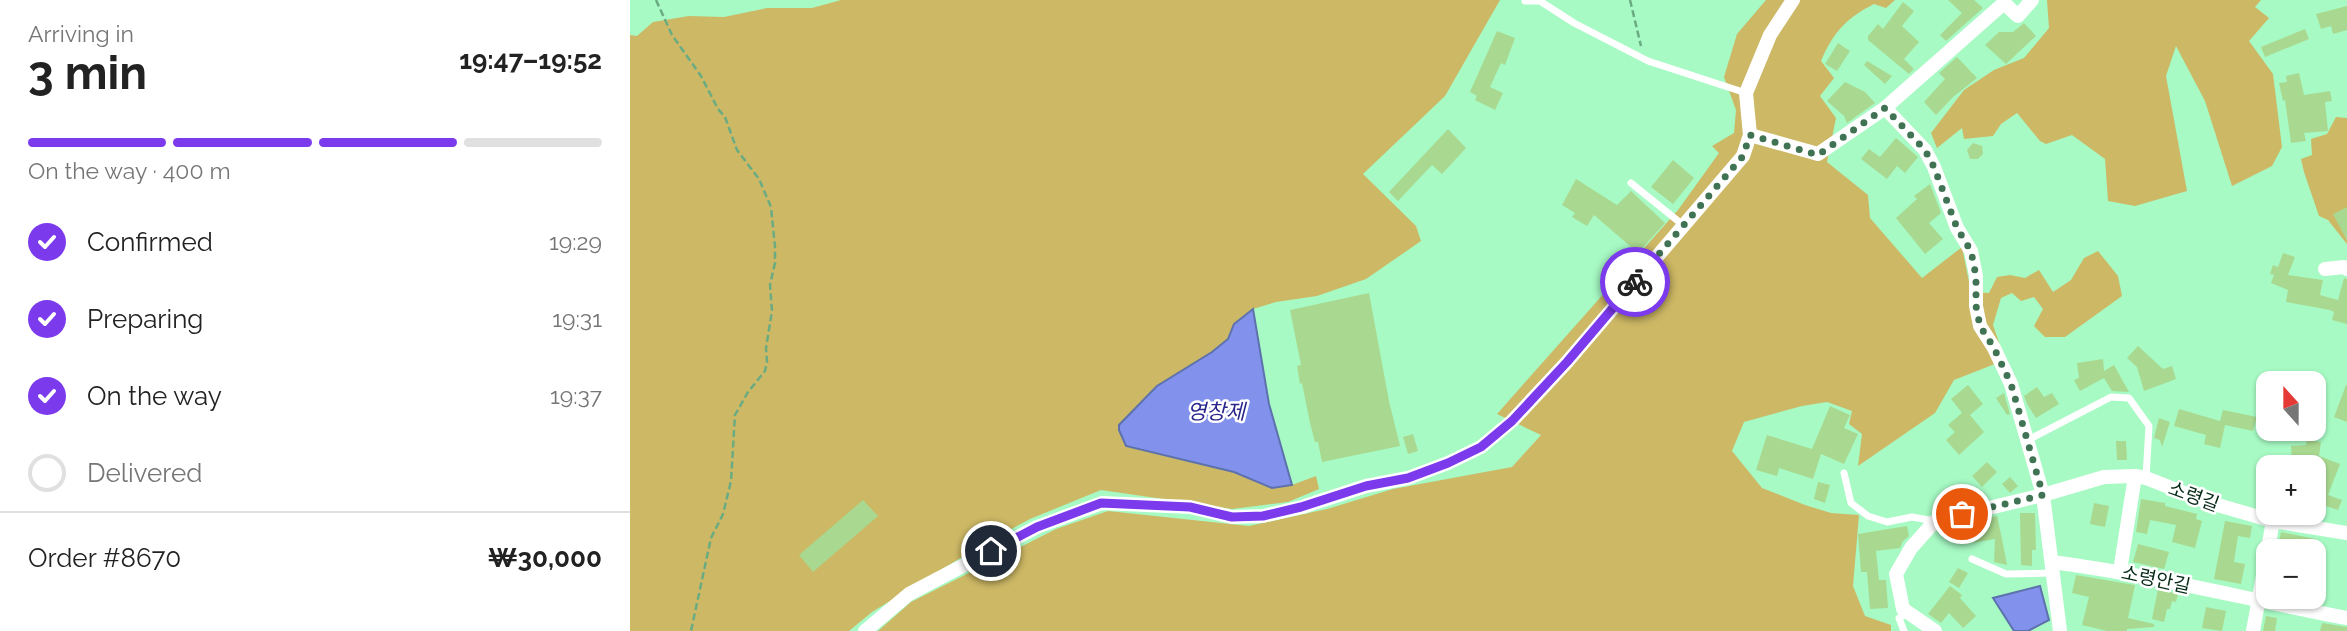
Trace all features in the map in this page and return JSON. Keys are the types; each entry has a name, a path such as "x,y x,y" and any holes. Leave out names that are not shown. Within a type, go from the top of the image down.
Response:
{"street":[{"path":"865,631 909,594 1037,527 1101,503 1190,507 1232,517 1263,516 1366,486 1408,478 1481,447 1512,421 1567,362 1743,156 1750,135 1746,93 1770,35 1793,0"},
{"path":"1750,135 1818,155 1885,108 2004,3 2018,16 2032,0"},
{"path":"1885,108 1925,150 1957,228 1971,251 1980,326 2011,384 2043,495 2060,631"},
{"path":"2325,269 2347,269"},
{"name":"소령길","path":"1935,521 2104,477 2141,477 2207,502 2256,516"},
{"path":"2120,571 2141,477"},
{"path":"1935,521 1911,548 1896,574 1903,609 1935,631"},
{"name":"소령길","path":"2298,525 2347,533"},
{"name":"소령안길","path":"2053,568 2120,571 2256,601"},
{"path":"2253,631 2257,609"},
{"name":"소령안길","path":"2300,609 2347,618"}],"lane":[{"path":"1525,1 1540,1 1574,23 1644,59 1746,93"},
{"path":"1631,183 1684,226"},
{"path":"2027,441 2112,397 2129,398 2149,426 2141,477"},
{"path":"1844,473 1851,503 1868,516 1887,522 1913,517 1935,521"},
{"path":"1972,559 2006,574 2053,568"},
{"path":"1904,631 1899,618 1908,612"}],"path":[{"path":"656,0 663,19 682,52 701,76 725,117 737,150 762,186 771,207 775,247 770,285 772,311 766,348 767,362 765,371 735,415 731,481 723,514 711,538 691,631"},
{"path":"1630,0 1644,59"}],"shaded area":[{"path":"841,0 1500,0 1445,96 1363,174 1416,226 1421,241 1366,279 1317,296 1276,302 1253,309 1234,324 1228,339 1157,386 1119,425 1126,446 1234,472 1272,488 1292,485 1316,476 1319,489 1288,502 1232,509 1101,490 1030,519 985,543 872,612 849,631 630,631 630,35 637,36 653,22 689,16 724,17 767,8 812,8"},
{"path":"1766,0 1895,0 1886,8 1874,4 1864,9 1836,34 1821,61 1834,78 1820,96 1836,118 1827,162 1868,195 1870,218 1922,278 1962,247 1971,292 1989,293 1997,277 2010,275 2025,278 2039,270 2053,292 2071,280 2084,258 2098,251 2118,276 2122,296 2065,337 2045,337 2034,326 2043,309 2034,297 2021,301 2012,293 2001,298 1993,325 2005,360 1954,380 1935,413 1858,466 1862,434 1849,424 1852,411 1827,402 1744,422 1732,451 1762,488 1831,513 1859,515 1853,586 1865,616 1891,625 1891,631 878,631 911,602 1056,529 1108,511 1249,526 1327,509 1393,489 1512,467 1541,435 1497,414 1678,210 1719,153 1712,146 1734,133 1736,110 1724,77 1737,34"},
{"path":"2047,0 2261,0 2255,7 2269,18 2249,41 2273,74 2282,147 2272,166 2232,186 2205,101 2176,46 2166,76 2187,191 2135,206 2108,201 2105,159 2072,135 2046,144 2040,141 2017,113 2001,124 1993,136 1964,139 1962,128 1937,148 1931,133 1964,90 1994,70 2024,58 2049,28"},
{"path":"2336,117 2347,118 2347,244 2328,220 2319,216 2301,159 2312,155 2311,139 2327,134"}],"water":[{"name":"영창제","path":"1253,309 1269,404 1292,485 1272,488 1234,472 1126,446 1119,425 1157,386 1228,339 1234,324"},
{"path":"2040,586 2049,620 2028,631 2014,631 1993,598"}],"building":[{"path":"1948,0 1974,0 1983,8 1946,41 1940,35 1962,13"},
{"path":"1903,2 1914,11 1902,26 1919,42 1904,59 1914,69 1909,74 1868,40 1868,36 1878,24 1883,29"},
{"path":"2347,6 2347,30 2333,34 2331,26 2321,29 2316,14"},
{"path":"2024,23 2036,36 2006,64 1985,45 1999,32 2013,32"},
{"path":"2305,29 2309,39 2265,57 2261,47"},
{"path":"1497,31 1515,38 1505,65 1501,63 1490,87 1503,93 1495,110 1475,100 1477,96 1470,92"},
{"path":"1838,43 1850,51 1837,71 1825,64"},
{"path":"1957,57 1977,78 1936,115 1924,102 1945,79 1939,73"},
{"path":"1867,61 1892,76 1885,84 1864,65"},
{"path":"2299,73 2304,95 2330,91 2332,101 2325,102 2328,131 2304,133 2306,141 2291,143 2285,100 2283,101 2279,83 2287,82 2286,76"},
{"path":"1845,82 1865,92 1875,103 1847,123 1844,116 1827,101"},
{"path":"1448,129 1466,148 1442,174 1432,165 1398,201 1389,192"},
{"path":"1896,138 1918,157 1905,173 1897,166 1887,179 1861,159 1869,149 1880,157"},
{"path":"1973,143 1982,146 1983,154 1978,159 1970,159 1967,150"},
{"path":"1673,160 1694,178 1673,204 1651,187"},
{"path":"1576,179 1617,205 1631,191 1665,223 1638,253 1594,215 1587,226 1572,217 1575,213 1562,205"},
{"path":"1930,184 1941,213 1929,223 1943,239 1925,254 1896,218 1917,199 1914,196"},
{"path":"2347,207 2347,241 2333,214"},
{"path":"2283,253 2295,257 2288,275 2323,280 2320,295 2338,300 2344,278 2347,279 2347,324 2332,320 2334,312 2330,310 2286,302 2288,290 2271,283 2274,275 2270,274 2273,265 2278,267"},
{"path":"1369,293 1400,446 1322,462 1302,383 1300,384 1297,366 1301,365 1290,310"},
{"path":"2138,346 2163,369 2172,366 2176,379 2144,391 2137,367 2127,358"},
{"path":"2103,359 2104,371 2114,365 2129,392 2112,391 2104,378 2080,391 2074,380 2079,378 2077,363"},
{"path":"1968,385 1983,404 1970,415 1984,432 1959,455 1946,440 1955,432 1948,425 1962,413 1951,399"},
{"path":"2347,385 2347,422 2334,417"},
{"path":"2037,387 2044,397 2052,393 2059,404 2036,418 2024,396"},
{"path":"2004,393 2010,414 2007,415 1996,398"},
{"path":"1830,406 1850,415 1844,428 1858,434 1844,464 1821,454 1813,479 1779,468 1777,476 1756,470 1767,435 1812,449"},
{"path":"2179,409 2220,421 2223,410 2256,417 2253,431 2225,425 2220,448 2204,444 2206,435 2174,426"},
{"path":"2159,418 2170,422 2162,447 2160,440 2154,438"},
{"path":"1413,434 1418,451 1408,454 1403,437"},
{"path":"2116,441 2126,441 2127,460 2117,460"},
{"path":"2307,441 2321,442 2319,455 2291,455 2291,446 2306,445"},
{"path":"2326,459 2340,464 2328,495 2342,500 2338,510 2326,506"},
{"path":"1987,462 1997,472 1982,487 1972,476"},
{"path":"2010,477 2018,486 2010,493 2002,484"},
{"path":"1818,482 1830,485 1825,503 1814,499"},
{"path":"2141,499 2165,503 2165,506 2197,514 2196,519 2202,521 2195,548 2172,542 2176,525 2150,520 2147,534 2136,532"},
{"path":"863,500 878,516 813,572 799,555"},
{"path":"2094,503 2109,506 2105,527 2090,524"},
{"path":"2020,513 2035,513 2036,550 2032,550 2032,566 2021,565"},
{"path":"1997,516 2007,565 1994,562 1995,539 1972,543 1972,540 1959,541 1957,526"},
{"path":"2225,521 2252,526 2250,538 2238,536 2234,562 2245,564 2241,584 2214,579"},
{"path":"1907,526 1909,536 1900,548 1876,551 1879,580 1886,580 1888,608 1870,609 1867,572 1861,572 1858,534"},
{"path":"2281,532 2316,539 2280,539"},
{"path":"2138,544 2169,552 2164,569 2133,562"},
{"path":"1958,568 1968,573 1959,588 1949,582"},
{"path":"2076,575 2135,585 2128,618 2154,624 2154,627 2107,631 2082,625 2089,597 2072,593"},
{"path":"1950,586 1962,595 1960,598 1976,616 1963,628 1949,613 1941,623 1928,614"},
{"path":"2158,589 2178,594 2176,602 2172,601 2170,609 2167,609 2164,622 2152,619"},
{"path":"2206,607 2226,611 2222,631 2202,628"},
{"path":"2266,616 2277,618 2275,631 2263,631"},
{"path":"2322,623 2347,627 2347,631 2320,631"}],"way so far":[{"path":"1635,282 1743,156 1750,135 1818,155 1885,108 1925,150 1957,228 1971,251 1980,326 2011,384 2043,495 1962,514"}],"route":[{"path":"991,551 1037,527 1101,503 1190,507 1232,517 1263,516 1366,486 1408,478 1448,463 1481,447 1512,421 1635,282"}]}
